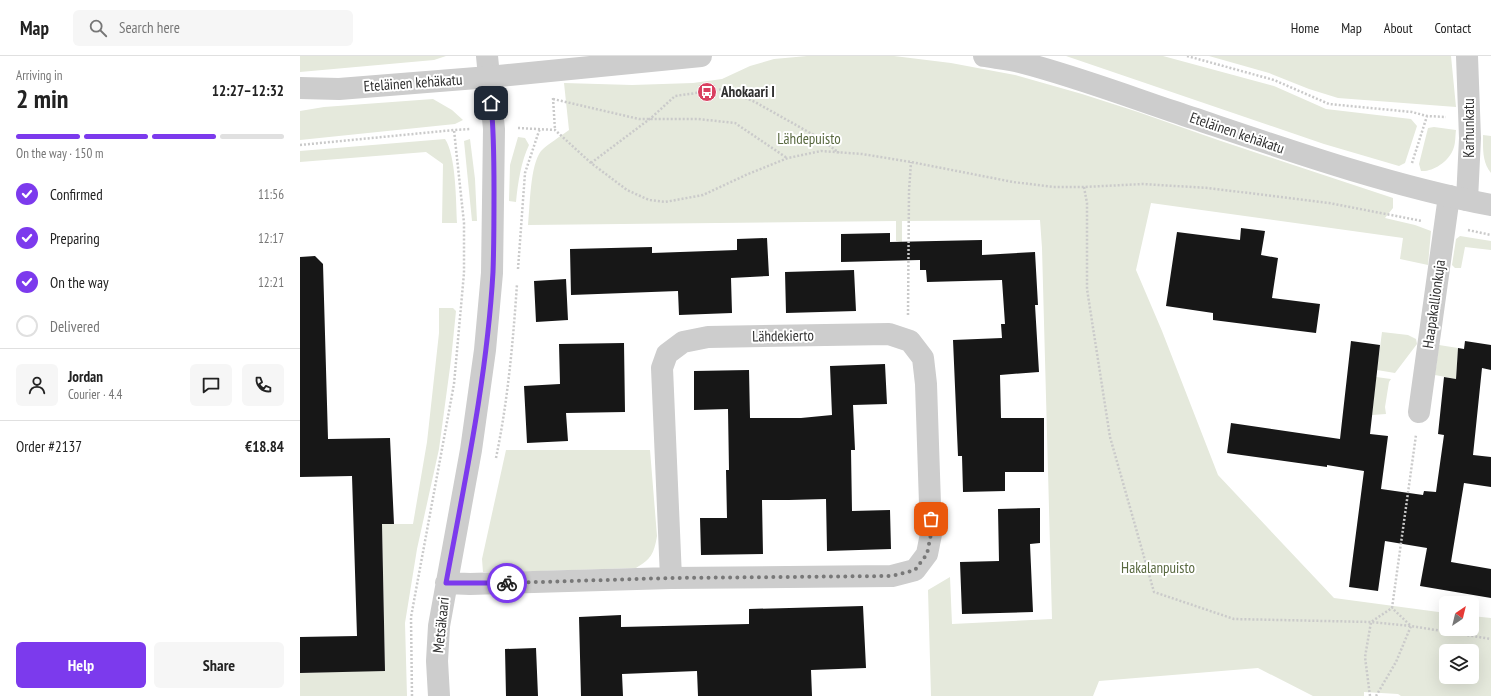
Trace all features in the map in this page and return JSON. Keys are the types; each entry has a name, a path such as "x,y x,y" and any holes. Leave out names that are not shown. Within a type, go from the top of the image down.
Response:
{"street":[{"name":"Eteläinen kehäkatu","path":"300,99 339,89 488,67 701,56"},
{"name":"Eteläinen kehäkatu","path":"984,56 1019,62 1089,83 1316,159 1406,186 1491,205"},
{"name":"Karhunkatu","path":"1458,198 1470,118 1467,56"},
{"name":"Metsäkaari","path":"439,696 437,661 439,626 471,450 485,350 492,273 494,129 488,67"},
{"name":"Eteläinen kehäkatu","path":"300,88 339,89"},
{"name":"Haapakallionkuja","path":"1419,412 1445,226 1458,198"},
{"name":"Lähdekierto","path":"671,578 662,368 667,354 683,342 708,337 889,334 910,341"},
{"path":"446,583 470,584 671,578 892,576 915,570 927,554 931,534 926,384 923,358 910,341"}],"path":[{"path":"1187,56 1274,80 1329,104 1412,112 1427,116 1470,118"},
{"path":"591,164 651,118 675,96 724,89 755,102 808,131 839,153"},
{"path":"553,99 639,119 698,119 735,123 788,158"},
{"path":"300,145 454,130 533,128 555,130 591,164 627,190 649,200 665,202 703,195 748,174 788,158 822,151 862,154 1013,182 1053,187 1143,184 1208,188 1329,204 1491,235"},
{"path":"412,696 411,617 454,384 464,273 464,223 454,130"},
{"path":"910,341 908,312 909,191 911,162"},
{"path":"1084,187 1087,203 1087,289 1110,437 1154,592 1234,619 1371,622 1411,626 1491,639"},
{"path":"1370,696 1365,657 1371,622 1392,608 1419,412"},
{"path":"1392,608 1411,626"},
{"path":"1376,696 1396,662 1411,626"}],"green space":[{"path":"300,56 446,56 434,60 300,72"},
{"path":"807,56 894,56 951,63 1015,75 1138,112 1393,198 1393,208 1385,218 1415,225 1431,231 1428,265 1400,259 1403,238 1151,203 1136,270 1162,331 1218,475 1334,598 1439,612 1439,636 1479,636 1479,617 1491,618 1491,696 1401,696 1398,694 1364,692 1364,696 1313,696 1258,668 1099,681 1093,696 931,696 928,590 950,577 952,624 1052,619 1040,220 902,221 902,242 896,241 896,221 528,225 530,197 537,157 544,148 569,130 564,83 632,85 693,83 722,79 750,66 774,59"},
{"path":"1066,56 1163,56 1274,86 1326,109 1411,119 1417,126 1405,163 1399,166 1324,144"},
{"path":"1209,56 1451,56 1456,107 1338,98 1309,89 1269,73"},
{"path":"433,99 452,110 463,120 455,124 300,140 300,111 324,107"},
{"path":"1434,127 1456,130 1454,147 1450,156 1439,166 1430,170 1421,171 1419,164 1428,128"},
{"path":"1483,135 1491,136 1491,173 1485,160"},
{"path":"518,137 525,138 529,145 520,172 516,202 509,201 510,165"},
{"path":"445,139 449,146 453,167 456,191 457,223 442,223 443,164 426,152 300,162 300,151"},
{"path":"470,139 475,179 477,221 472,221 464,141"},
{"path":"1460,236 1491,241 1491,250 1465,247 1461,268 1455,268 1452,265 1456,239"},
{"path":"439,308 453,308 456,311 439,449 417,549 405,623 407,696 300,696 300,673 385,670 382,524 413,524 427,442 439,333"},
{"path":"1382,332 1408,335 1416,339 1417,344 1395,373 1377,370"},
{"path":"1439,345 1458,348 1456,379 1435,375"},
{"path":"1376,377 1391,379 1389,382 1385,407 1386,414 1372,415"},
{"path":"506,450 650,450 657,536 655,547 651,555 645,562 636,568 483,572 482,559"}],"building":[{"path":"1241,228 1265,231 1261,255 1278,258 1272,298 1320,304 1316,333 1213,320 1213,313 1166,306 1177,232 1240,240"},
{"path":"890,233 890,242 982,240 982,255 1035,252 1038,305 1035,305 1039,372 1000,375 1001,418 1044,418 1044,472 1005,472 1005,491 963,492 962,456 958,456 953,340 1002,338 1001,324 1005,324 1002,280 927,282 926,270 920,270 920,260 841,262 841,234"},
{"path":"767,238 769,276 731,278 732,313 679,315 678,291 571,295 570,249 652,247 652,253 737,250 737,239"},
{"path":"315,256 323,264 328,439 390,438 394,524 382,524 385,671 300,673 300,637 357,636 352,476 300,477 300,257"},
{"path":"854,270 856,311 786,313 785,272"},
{"path":"566,279 568,320 536,322 534,281"},
{"path":"1351,341 1380,345 1370,434 1388,436 1381,489 1423,495 1424,491 1436,492 1444,435 1438,434 1444,377 1456,379 1458,348 1464,349 1465,341 1491,345 1491,370 1482,368 1473,455 1491,457 1491,487 1464,483 1451,562 1491,569 1491,598 1420,586 1427,548 1385,541 1378,591 1349,587 1364,471 1227,453 1231,423 1340,439"},
{"path":"624,343 625,412 566,413 568,441 527,443 524,386 560,384 559,344"},
{"path":"885,364 887,404 853,405 855,450 851,450 852,511 890,510 891,549 827,551 826,499 762,500 763,554 701,555 700,518 727,518 726,470 729,470 728,409 694,410 694,371 749,370 750,418 801,418 832,415 830,366"},
{"path":"1040,508 1040,543 1030,544 1033,612 962,614 960,562 999,561 998,509"},
{"path":"863,606 866,668 811,670 812,696 698,696 697,671 622,674 623,696 581,696 579,617 621,615 621,627 749,624 749,609"},
{"path":"536,648 538,696 506,696 505,649"}],"way so far":[{"path":"507,583 671,578 892,576 915,570 927,554 931,534 931,519"}],"place":[{"name":"Ahokaari I","path":"707,92"}],"route":[{"path":"491,103 494,129 494,228 486,344 471,450 446,583 507,583"}],"park label":[{"name":"Lähdepuisto","path":"809,139"},
{"name":"Hakalanpuisto","path":"1158,568"}]}
